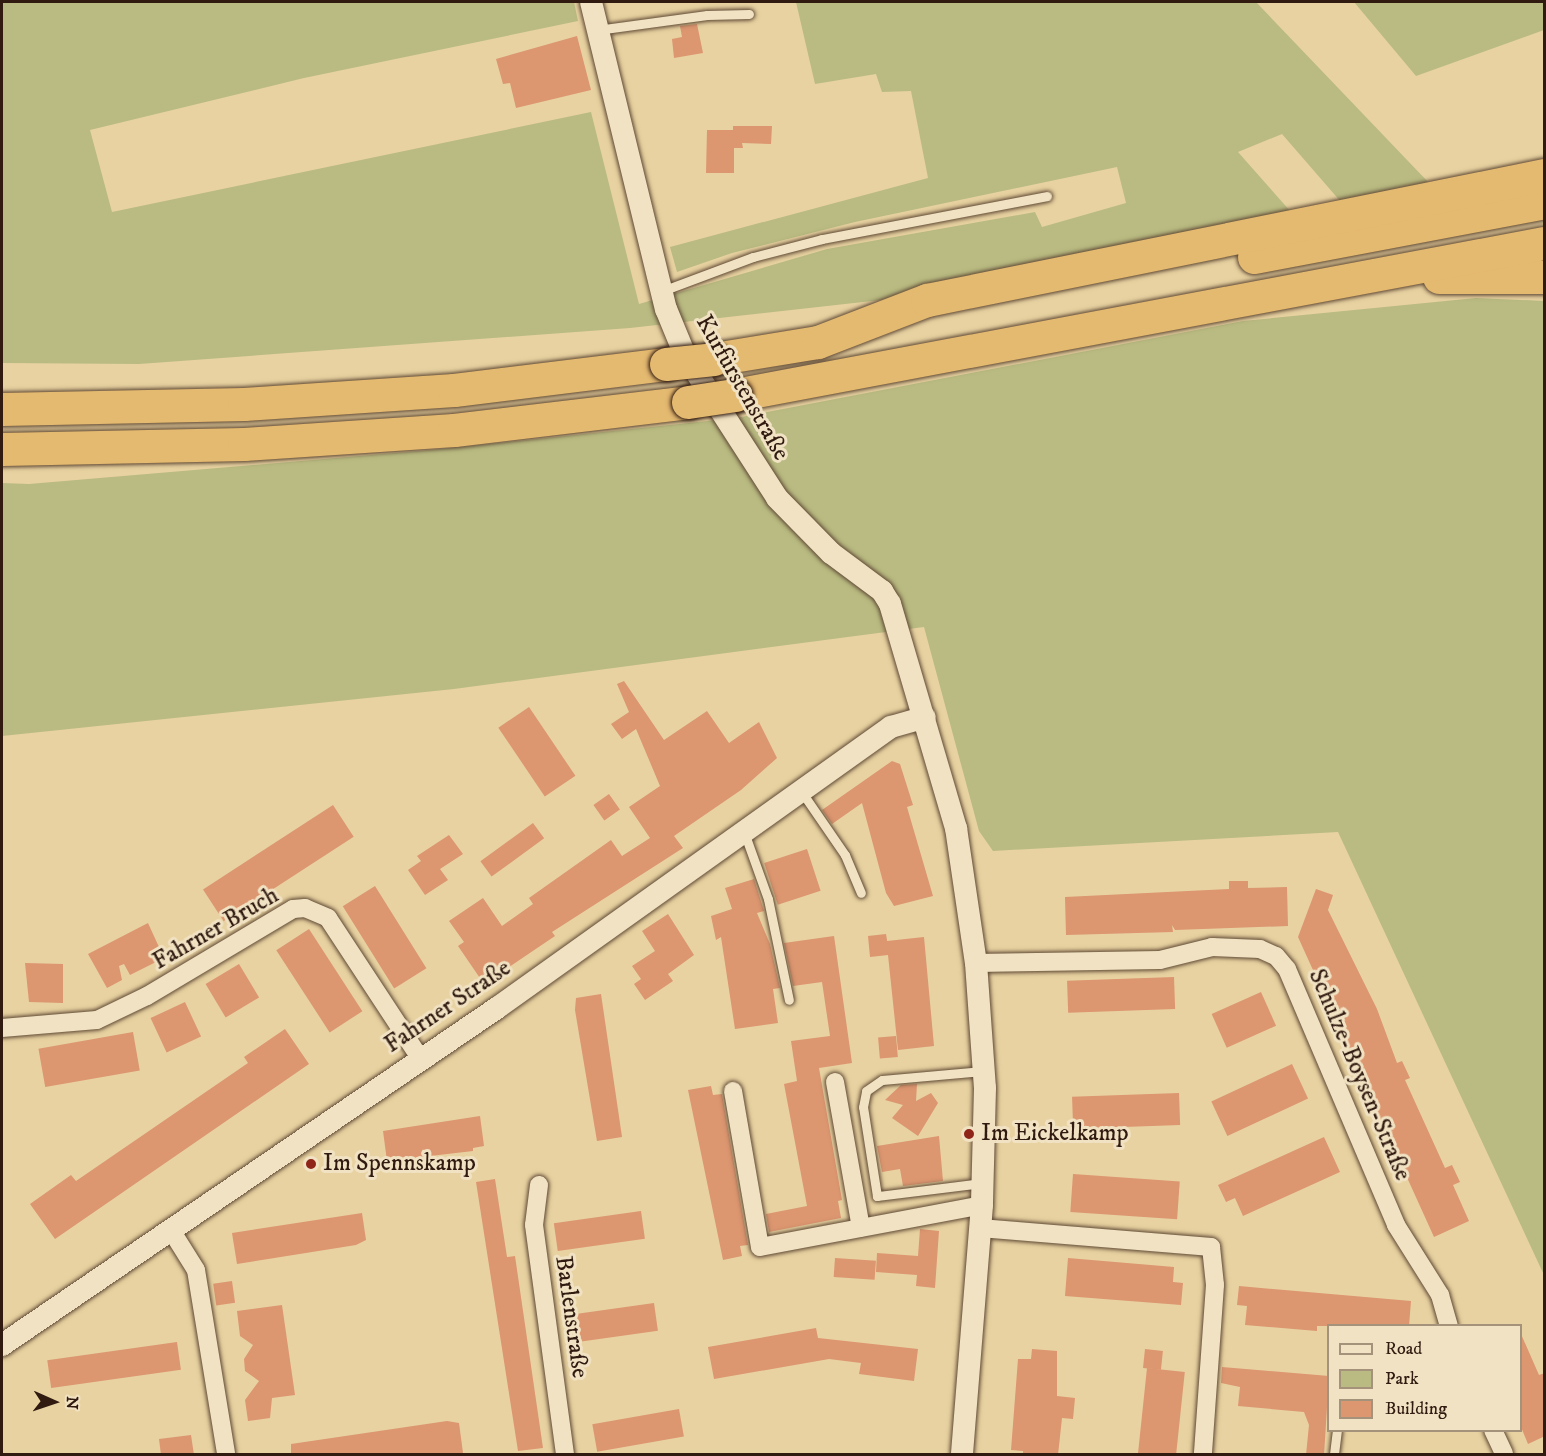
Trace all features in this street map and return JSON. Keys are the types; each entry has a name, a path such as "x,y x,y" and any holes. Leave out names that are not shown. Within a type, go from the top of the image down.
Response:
{"highway":[{"path":"828,338 927,300 1545,175"},
{"path":"2,409 256,404 454,390 714,358 1545,202"},
{"path":"2,449 244,444 454,430 688,402 943,359 1350,277 1545,243"},
{"path":"1350,277 1545,278"}],"street":[{"name":"Kurfürstenstraße","path":"591,2 662,291 685,354 777,498 831,553 882,591 890,604 925,717"},
{"name":"Fahrner Straße","path":"2,1345 420,1058 891,727 925,717"},
{"path":"925,717 956,828 976,963 983,1071 982,1194 962,1455"},
{"name":"Fahrner Bruch","path":"2,1028 97,1020 147,996 293,909 305,908 328,918 420,1058"},
{"name":"Schulze-Boysen-Straße","path":"976,963 1028,959 1085,963 1161,960 1212,947 1260,949 1276,956 1287,969 1396,1226 1440,1295 1448,1324"},
{"path":"835,1082 861,1228"},
{"path":"733,1091 760,1247 861,1228 982,1194"},
{"name":"Barlenstraße","path":"539,1185 534,1225 565,1455"},
{"path":"980,1227 1211,1247 1215,1285 1203,1455"},
{"path":"171,1230 196,1270 226,1455"},
{"path":"1493,1432 1504,1455"}],"lane":[{"path":"597,30 707,15 749,14"},
{"path":"662,291 753,257 822,239 1047,196"},
{"path":"801,791 845,855 861,893"},
{"path":"744,832 768,898 789,1000"},
{"path":"982,1194 877,1196 863,1107 866,1091 882,1080 983,1071"},
{"path":"1334,1455 1336,1432"}],"green space":[{"path":"2,2 574,2 578,21 304,78 90,130 112,212 591,112 639,304 827,249 1035,212 1042,227 1126,203 1117,167 855,222 732,253 677,272 670,247 928,178 911,91 882,92 876,74 815,84 796,2 1256,2 1430,184 1341,202 1282,134 1238,152 1291,212 881,300 630,328 139,364 2,363"},
{"path":"1354,2 1544,2 1544,30 1416,76"},
{"path":"1476,298 1544,301 1544,1275 1338,832 993,851 979,831 924,627 454,689 2,736 2,483 29,484 441,449 736,418 1243,321"}],"building":[{"path":"697,24 703,53 674,58 672,39 682,37 680,26"},
{"path":"577,36 591,90 516,108 510,83 503,84 496,59"},
{"path":"733,126 772,126 771,144 742,143 743,148 734,148 734,173 706,173 707,130 733,130"},
{"path":"624,681 664,740 707,711 729,743 759,722 777,758 741,790 674,836 683,848 552,932 555,936 484,984 458,946 464,942 449,921 483,898 502,926 533,904 529,898 611,840 622,856 650,838 629,807 660,786 636,729 622,739 611,724 629,712 617,684"},
{"path":"529,707 575,776 545,797 498,728"},
{"path":"892,761 900,764 913,805 907,807 933,896 894,906 886,893 862,803 832,824 822,810"},
{"path":"609,794 620,810 604,820 593,805"},
{"path":"333,805 354,837 224,921 203,889"},
{"path":"533,823 544,838 492,877 480,861"},
{"path":"449,835 463,854 440,869 448,880 425,895 408,870 421,861 417,856"},
{"path":"807,849 821,891 778,905 764,863"},
{"path":"754,879 764,911 757,913 770,944 780,988 773,989 778,1023 735,1029 721,937 716,940 711,916 732,909 725,888"},
{"path":"1229,881 1248,881 1248,888 1287,887 1288,926 1175,930 1172,925 1173,932 1066,935 1065,897 1229,889"},
{"path":"375,886 426,968 394,988 343,906"},
{"path":"1316,889 1333,895 1328,910 1377,1009 1397,1063 1402,1061 1410,1078 1405,1080 1445,1168 1452,1165 1460,1182 1453,1185 1469,1221 1434,1237 1298,937"},
{"path":"668,914 694,955 668,974 673,981 645,1000 634,984 641,979 632,966 655,951 642,931"},
{"path":"148,923 164,958 130,975 124,964 119,966 122,980 107,988 88,954"},
{"path":"309,929 362,1011 330,1032 276,950"},
{"path":"886,934 887,941 924,937 934,1046 898,1050 888,955 870,957 868,936"},
{"path":"834,936 852,1063 819,1068 842,1200 838,1201 841,1218 769,1232 766,1214 807,1206 784,1084 797,1081 791,1041 830,1036 822,982 793,986 784,943"},
{"path":"25,963 63,964 63,1003 29,1002"},
{"path":"239,964 259,997 226,1018 206,984"},
{"path":"1174,977 1175,1009 1068,1013 1067,981"},
{"path":"1261,992 1276,1026 1227,1048 1212,1014"},
{"path":"601,994 622,1137 597,1141 575,1010 576,998"},
{"path":"185,1002 201,1036 167,1052 151,1018"},
{"path":"285,1029 309,1064 55,1239 30,1204 71,1175 76,1181 248,1063 244,1057"},
{"path":"133,1032 140,1070 45,1087 38,1049"},
{"path":"896,1036 898,1057 880,1058 878,1038"},
{"path":"1292,1064 1308,1098 1227,1136 1211,1102"},
{"path":"917,1084 916,1101 931,1093 938,1103 918,1136 892,1118 903,1105 885,1100 901,1085"},
{"path":"711,1086 713,1095 722,1094 748,1245 740,1246 742,1256 723,1260 688,1090"},
{"path":"1179,1093 1180,1125 1073,1129 1072,1097"},
{"path":"480,1116 484,1146 473,1148 473,1151 387,1161 383,1131"},
{"path":"939,1136 943,1181 903,1186 900,1169 882,1172 877,1146"},
{"path":"1324,1137 1340,1172 1243,1216 1235,1198 1226,1202 1218,1185"},
{"path":"1073,1174 1180,1181 1177,1219 1070,1212"},
{"path":"495,1179 507,1257 515,1256 543,1448 518,1451 476,1182"},
{"path":"641,1211 645,1239 558,1251 554,1223"},
{"path":"362,1213 366,1240 356,1245 237,1264 232,1233"},
{"path":"920,1229 939,1231 935,1288 916,1286 917,1275 876,1272 877,1253 918,1256"},
{"path":"835,1258 876,1261 875,1280 834,1277"},
{"path":"1068,1258 1174,1267 1173,1282 1183,1283 1181,1305 1065,1296"},
{"path":"232,1281 235,1303 216,1305 213,1284"},
{"path":"1239,1286 1411,1301 1409,1324 1327,1324 1327,1326 1317,1326 1317,1331 1245,1325 1247,1306 1237,1305"},
{"path":"654,1303 658,1331 571,1343 567,1315"},
{"path":"282,1305 295,1395 272,1398 270,1418 248,1421 245,1400 259,1381 245,1371 244,1359 253,1345 240,1336 237,1311"},
{"path":"816,1328 818,1338 918,1349 914,1381 859,1374 861,1363 829,1359 714,1379 708,1347"},
{"path":"1522,1336 1539,1375 1545,1373 1545,1436 1528,1444 1522,1429"},
{"path":"177,1342 181,1370 51,1388 47,1360"},
{"path":"1032,1349 1057,1351 1057,1396 1075,1398 1073,1419 1062,1418 1058,1455 1023,1455 1023,1451 1011,1450 1018,1359 1031,1359"},
{"path":"1145,1349 1163,1351 1161,1370 1143,1368"},
{"path":"1222,1367 1327,1376 1324,1455 1306,1455 1309,1425 1304,1412 1238,1406 1240,1387 1221,1383"},
{"path":"1147,1368 1185,1372 1176,1454 1138,1454"},
{"path":"679,1409 684,1437 597,1452 592,1424"},
{"path":"447,1421 459,1423 463,1453 291,1455 291,1444"},
{"path":"191,1435 194,1455 161,1455 159,1439"}],"place":[{"name":"Im Eickelkamp","path":"969,1134"},
{"name":"Im Spennskamp","path":"311,1164"}]}
